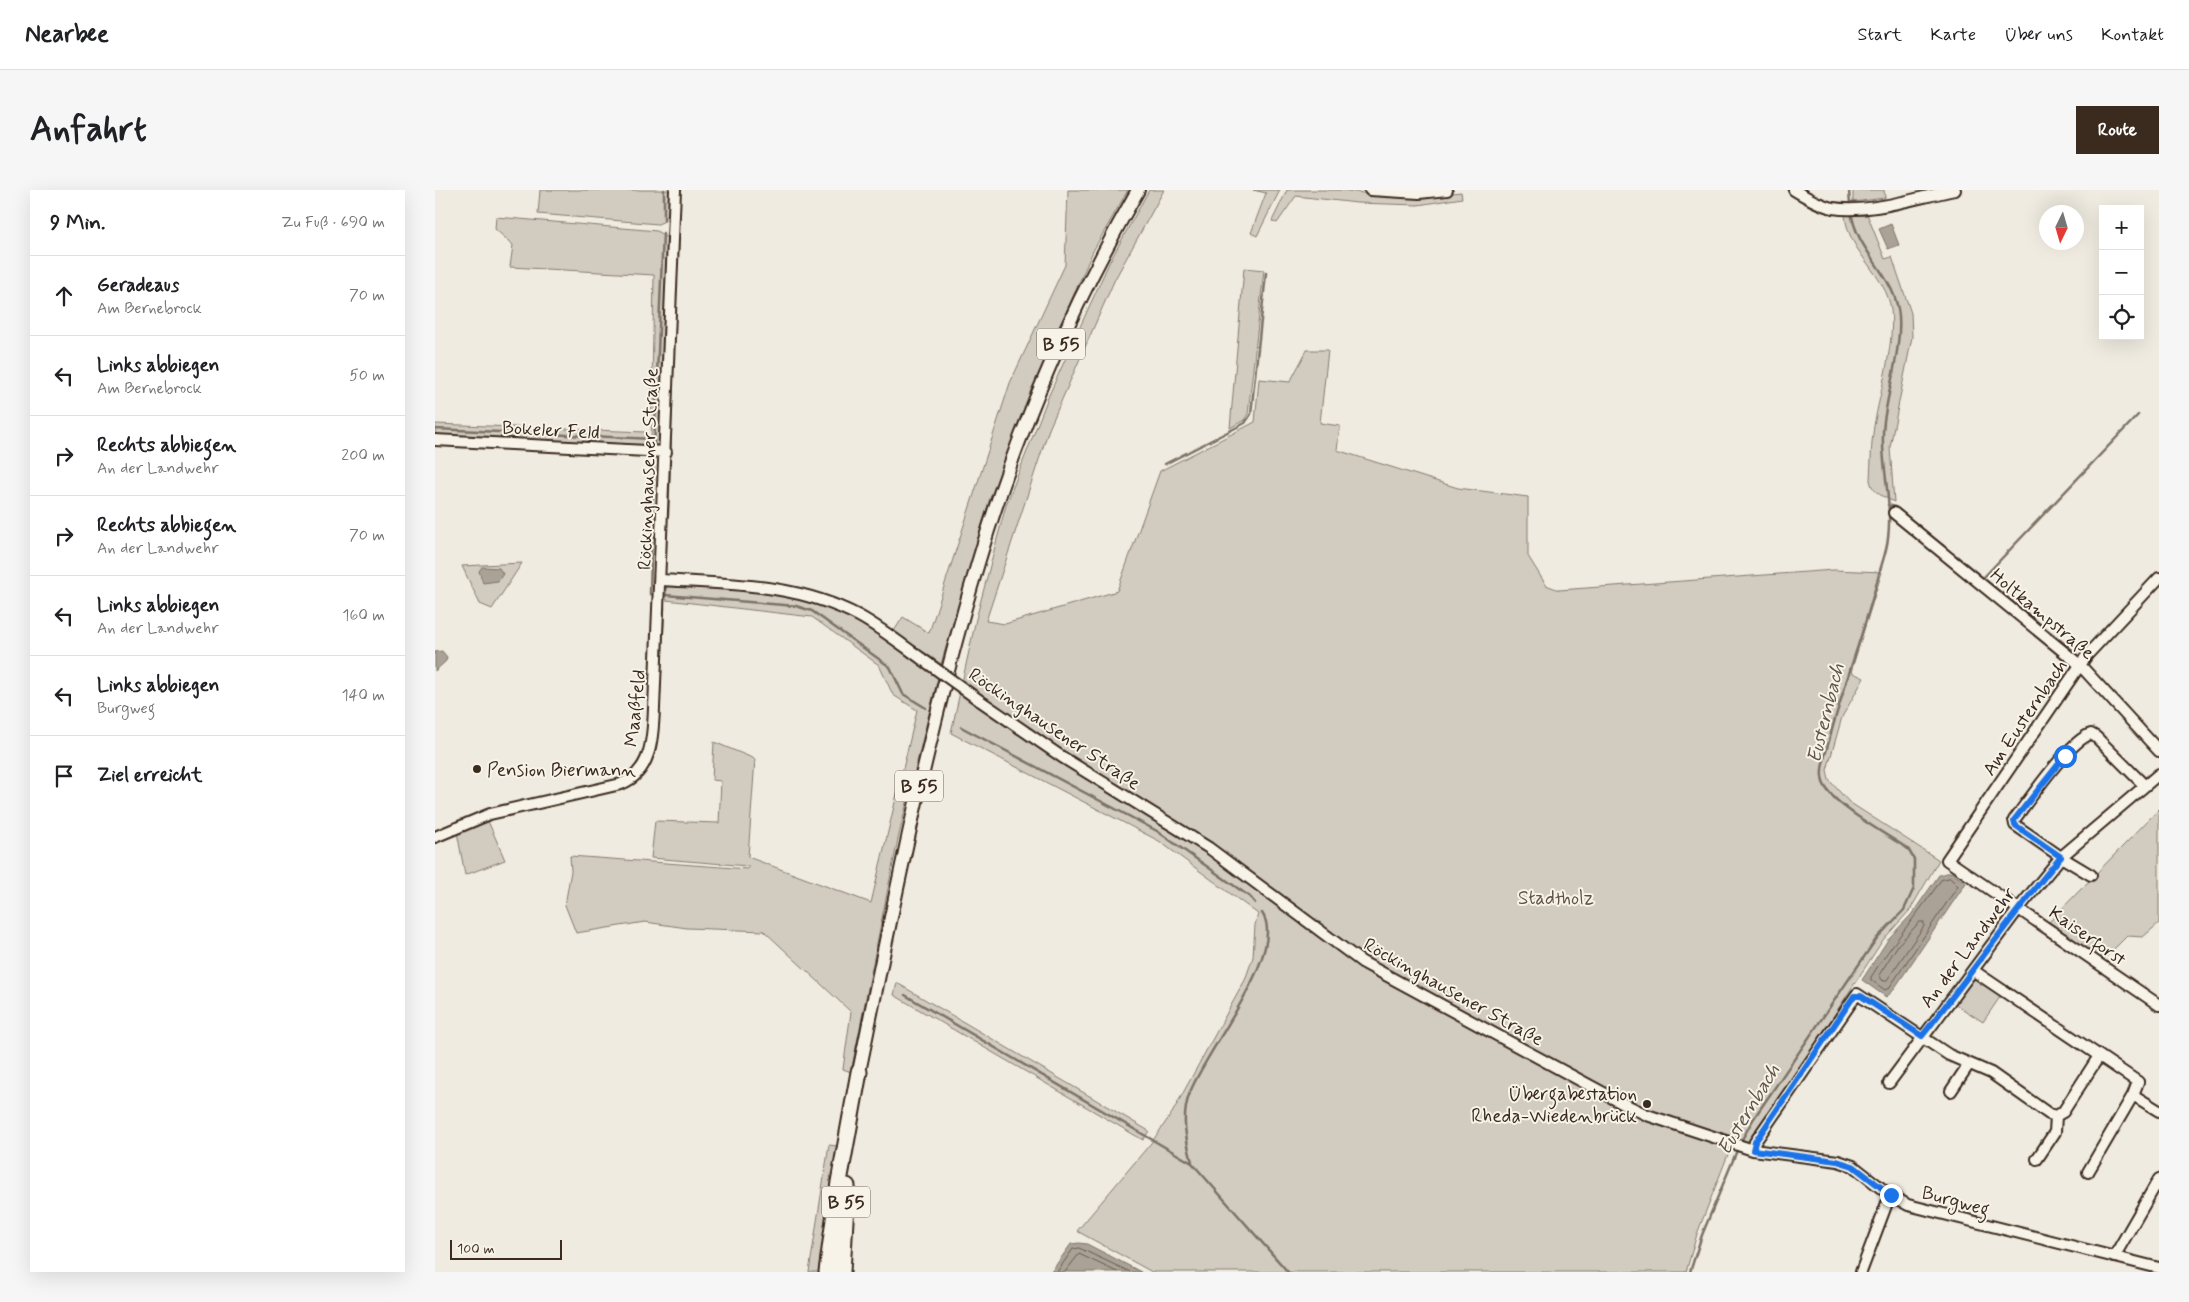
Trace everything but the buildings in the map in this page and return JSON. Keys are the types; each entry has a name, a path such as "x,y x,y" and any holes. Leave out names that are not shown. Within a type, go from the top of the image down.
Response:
{"highway":[{"name":"B 55","path":"827,1272 839,1182 859,1072"},
{"name":"B 55","path":"842,1272 849,1132"}],"main road":[{"name":"B 55","path":"859,1072 906,842 939,704 978,562 997,504 1040,391 1101,254 1138,190"}],"street":[{"name":"Röckinghausener Straße","path":"675,190 660,580 770,586 804,594 857,615 1062,757 1209,848 1362,962 1381,974 1630,1108 1749,1149"},
{"path":"1370,190 1419,192 1447,190"},
{"path":"1794,190 1822,205 1846,209 1955,190"},
{"name":"Bokeler Feld","path":"435,440 666,452"},
{"name":"Holtkampstraße","path":"1894,513 2080,665 2159,751"},
{"name":"Am Eusternbach","path":"1947,860 2080,665 2159,578"},
{"name":"Maaßfeld","path":"435,837 490,814 621,784 638,774 652,742 660,580"},
{"path":"2091,874 2061,857 2015,825 2014,820 2065,756 2085,736 2091,734 2144,785"},
{"name":"An der Landwehr","path":"1889,1083 1922,1036 1974,971 2019,908 2061,857 2159,774"},
{"name":"Kaiserforst","path":"1947,860 2159,1005"},
{"path":"1974,971 2138,1082 2133,1095 2088,1172"},
{"path":"1749,1149 1854,996 1861,996 1949,1055 1991,1073 2049,1114 2056,1116 2063,1112 2099,1056"},
{"path":"1951,1091 1969,1064"},
{"path":"2133,1095 2159,1111"},
{"path":"2037,1159 2055,1132 2056,1116"},
{"name":"Burgweg","path":"1749,1149 1837,1161 1853,1166 1891,1195 1909,1206 1939,1215 2159,1268"},
{"path":"2114,1257 2159,1179"},
{"path":"1861,1272 1891,1195"}],"green space":[{"path":"540,190 670,190 669,219 658,224 538,214"},
{"path":"1068,190 1128,190 1093,251 1033,388 989,501 941,664 894,631 903,617 929,633 1010,383 1065,265"},
{"name":"Stadtholz","path":"1149,190 1164,190 1115,279 1049,429 986,621 1005,624 1117,591 1160,471 1255,422 1259,379 1290,382 1307,350 1328,350 1320,423 1340,426 1337,450 1458,488 1528,497 1528,556 1546,585 1559,590 1834,570 1882,572 1851,672 1864,678 1842,717 1827,770 1829,780 1849,802 1939,860 1910,910 1883,940 1750,1144 1734,1139 1697,1234 1686,1272 1152,1272 1077,1231 1151,1143 1172,1113 1245,980 1253,957 1255,925 1258,914 1159,841 951,733 976,619 1006,505 1049,395 1109,263"},
{"path":"1253,190 1280,190 1257,236 1251,233 1266,193"},
{"path":"1287,190 1342,190 1377,195 1418,197 1461,192 1462,198 1418,205 1357,203 1296,196 1277,223 1272,221"},
{"path":"1853,190 1884,190 1885,198 1853,202"},
{"path":"1867,214 1885,259 1892,257 1911,313 1912,337 1890,447 1894,502 1876,491 1870,480 1873,433 1891,337 1891,310 1883,286 1853,241 1845,215"},
{"path":"496,217 657,231 670,240 663,446 651,445 654,275 510,267 513,245 495,229"},
{"path":"1244,268 1264,270 1248,414 1244,420 1230,428"},
{"path":"435,424 646,432 647,445 435,436"},
{"path":"522,563 492,609 480,604 462,566"},
{"path":"667,585 762,593 809,602 832,609 876,632 938,677 898,839 851,1072 843,1069 851,1012 764,931 687,928 645,922 576,933 565,905 571,871 570,856 748,869 748,866 651,858 655,821 719,823 721,781 712,780 714,742 755,759 748,857 871,903 917,710 893,695 879,665 812,617 666,600"},
{"path":"2159,809 2159,923 2143,937 2127,936 2103,960 2049,922"},
{"path":"488,821 505,860 465,875 457,832"},
{"path":"1978,979 2002,994 1983,1022 1955,1004 1973,980"},
{"path":"897,983 1149,1131 1143,1140 894,995"},
{"path":"829,1145 837,1146 818,1272 809,1272"}],"water":[{"path":"1891,224 1899,245 1888,249 1879,229"},
{"path":"482,567 499,568 503,574 498,581 483,583 479,571"},
{"path":"442,651 447,657 446,661 435,671 435,652"},
{"path":"1951,872 1966,883 1892,992 1886,997 1862,980 1889,938 1911,915 1939,875"},
{"path":"1071,1244 1087,1244 1141,1272 1051,1272"}],"waterway":[{"path":"664,190 664,219"},
{"name":"Eusternbach","path":"1849,190 1850,206"},
{"name":"Eusternbach","path":"1740,1143 1754,1118 1877,938 1904,910 1914,888 1914,859 1908,849 1836,800 1828,791 1822,777 1823,762 1887,543 1889,509 1883,436 1899,335 1898,309 1894,296 1859,238 1851,211"},
{"path":"654,447 663,233"},
{"path":"1165,464 1245,423 1251,414 1266,273"},
{"path":"668,516 676,277"},
{"path":"1955,555 1983,578 2138,415"},
{"path":"435,429 654,439"},
{"path":"654,455 650,594 655,594"},
{"path":"1888,505 1895,507 1946,548"},
{"path":"1983,578 2075,652"},
{"path":"665,595 796,606 812,611 890,667 903,694 926,708"},
{"path":"659,712 664,607"},
{"path":"961,727 1157,831 1250,897 1255,903"},
{"path":"1192,1162 1185,1129 1185,1112 1189,1095 1254,977 1264,952 1267,930 1262,913"},
{"path":"905,995 1192,1163 1288,1272"},
{"name":"Eusternbach","path":"1690,1272 1702,1235 1738,1148"}],"place":[{"name":"Pension Biermann","path":"477,769"},
{"name":"Übergabestation Rheda-Wiedenbrück","path":"1647,1104"}],"route":[{"path":"1891,1195 1853,1166 1837,1161 1753,1150 1755,1142 1854,996 1857,994 1861,996 1922,1036 1951,1000 2029,894 2061,857 2015,825 2014,820 2065,756"}]}
